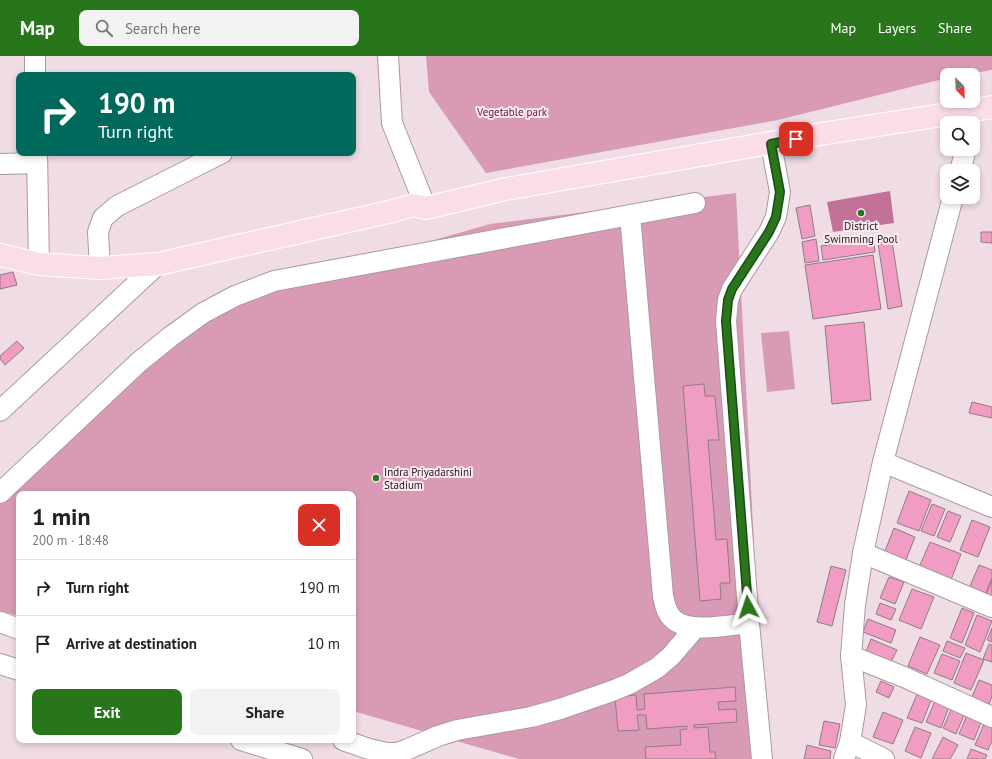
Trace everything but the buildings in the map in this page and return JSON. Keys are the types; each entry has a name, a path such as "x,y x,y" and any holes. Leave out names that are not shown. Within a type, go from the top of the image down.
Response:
{"main road":[{"path":"0,255 39,264 100,268 158,264 393,212 414,205 426,208 506,189 771,144 821,134 980,113"}],"street":[{"path":"35,56 36,72"},
{"path":"388,56 392,123 426,208"},
{"path":"762,759 749,623 726,309 732,289 769,232 776,217 780,192 771,144"},
{"path":"100,268 98,232 103,218 117,206 216,156"},
{"path":"0,164 37,158 39,264"},
{"path":"0,494 139,362 203,313 235,296 274,281 695,203"},
{"path":"881,758 847,751 856,705 851,656 854,605 863,553 883,462 951,204"},
{"path":"630,215 663,596 666,608 672,618 683,626 695,628 749,623"},
{"path":"0,411 158,264"},
{"path":"883,462 992,507"},
{"path":"863,553 992,607"},
{"path":"0,622 16,628"},
{"path":"352,743 387,753 396,752 406,750 438,736 457,730 560,709 629,684 656,668 671,656 695,628"},
{"path":"851,656 904,677 992,717"},
{"path":"0,664 16,669"},
{"path":"251,743 302,759"}],"green space":[{"name":"Vegetable park","path":"426,56 992,56 992,70 980,72 980,68 940,68 940,80 778,120 486,173 429,92"},
{"name":"Indra Priyadarshini Stadium","path":"736,193 759,643 759,759 519,759 356,712 356,491 16,491 16,615 0,611 0,481 42,444 129,358 260,290 490,224"},
{"path":"789,331 795,389 767,392 761,333"}],"shaded area":[{"name":"District Swimming Pool","path":"890,191 894,223 833,232 827,202"}],"place":[{"name":"District Swimming Pool","path":"861,213"},
{"name":"Indra Priyadarshini Stadium","path":"376,478"}],"route":[{"path":"748,607 726,309 732,289 769,232 776,217 780,192 771,144 796,139"}]}
